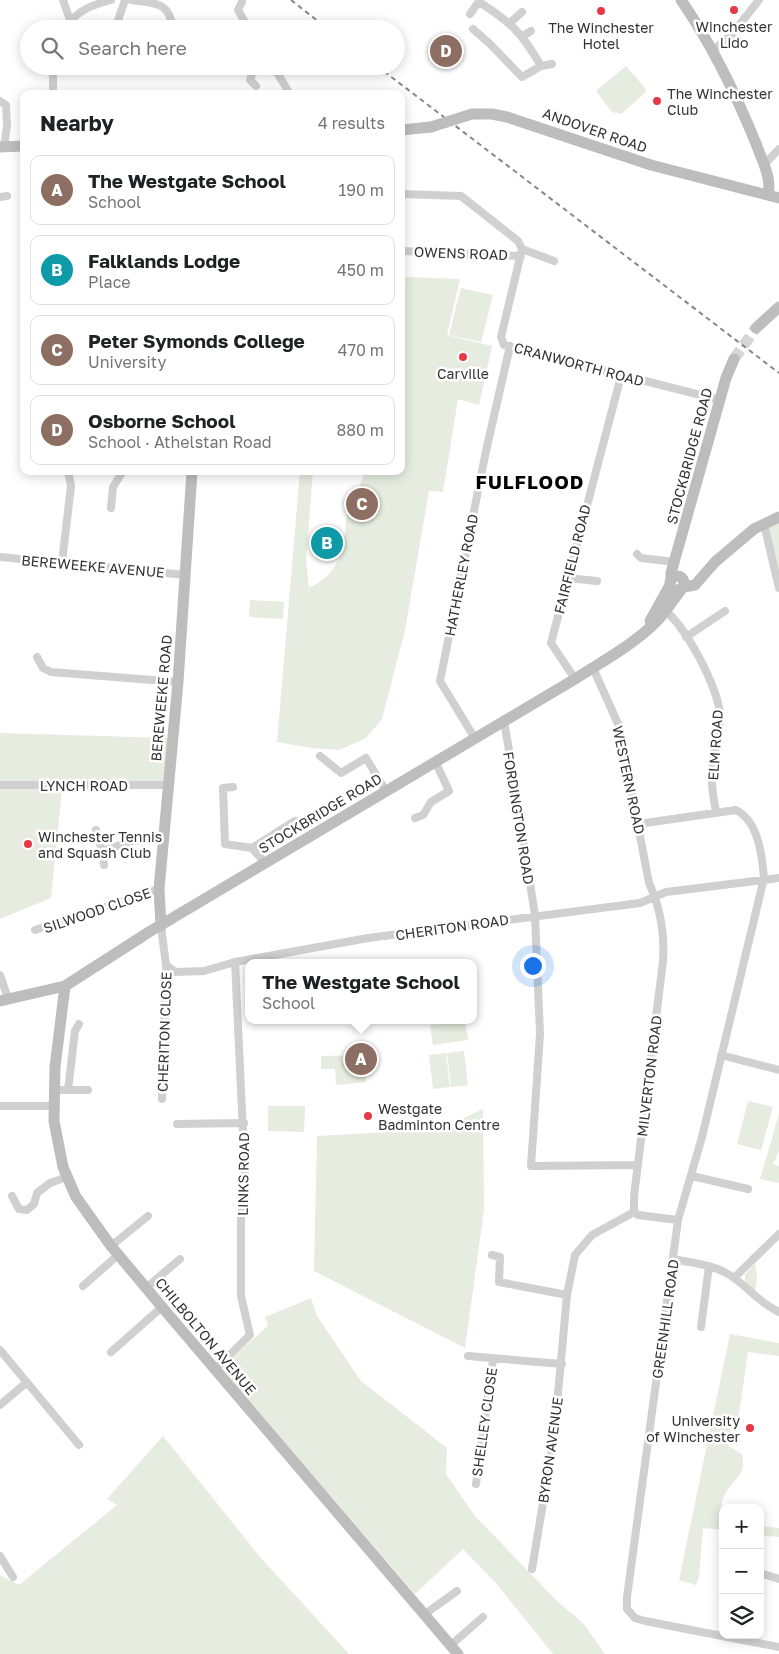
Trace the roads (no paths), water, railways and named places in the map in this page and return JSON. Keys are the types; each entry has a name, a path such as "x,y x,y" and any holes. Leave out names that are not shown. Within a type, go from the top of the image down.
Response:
{"main road":[{"path":"680,0 718,47 764,165 774,196"},
{"name":"ANDOVER ROAD","path":"405,130 430,127 472,114 492,114 506,117 651,166 774,196"},
{"path":"1,147 20,146"},
{"path":"756,328 779,307"},
{"name":"STOCKBRIDGE ROAD","path":"4,1000 65,986 474,737 625,648 646,629 678,583 675,562 720,400 734,359"},
{"name":"BEREWEEKE ROAD","path":"161,926 159,889 178,682 192,475"},
{"path":"678,583 694,585 708,569 746,536 779,517"},
{"name":"CHILBOLTON AVENUE","path":"65,986 53,1090 58,1146 67,1177 76,1196 115,1251 455,1649"}],"street":[{"path":"63,0 70,20 92,6 111,0"},
{"path":"118,20 125,0"},
{"path":"131,0 155,3 166,10 172,20"},
{"path":"718,47 759,0"},
{"path":"470,14 480,1 511,22 523,36 541,66"},
{"path":"242,2 238,10 244,20"},
{"path":"511,22 522,12"},
{"path":"473,29 522,77 541,66 552,64"},
{"path":"523,36 532,31"},
{"path":"53,75 53,90"},
{"path":"252,75 250,80 256,86"},
{"path":"278,75 288,90"},
{"path":"0,101 6,105 7,126 1,147"},
{"path":"764,165 779,149"},
{"path":"405,194 461,196 518,242 521,253 554,261"},
{"name":"OWENS ROAD","path":"405,251 521,253"},
{"name":"CRANWORTH ROAD","path":"521,253 501,337 502,342 510,346 621,376 720,400"},
{"name":"HATHERLEY ROAD","path":"474,737 440,681 486,451 510,346"},
{"name":"FAIRFIELD ROAD","path":"575,679 551,643 566,578 621,376"},
{"path":"62,562 71,486 69,475"},
{"path":"110,508 113,487 120,475"},
{"path":"764,524 779,588"},
{"path":"637,554 641,558 675,562"},
{"name":"BEREWEEKE AVENUE","path":"0,557 186,575"},
{"path":"566,578 597,581"},
{"name":"ELM ROAD","path":"662,608 686,637 707,674 718,703 720,715 712,763 716,812"},
{"path":"686,637 725,611"},
{"path":"37,657 43,668 51,672 178,682"},
{"name":"WESTERN ROAD","path":"593,668 619,726 649,883 656,896"},
{"name":"FORDINGTON ROAD","path":"502,722 505,727 511,762 534,915 540,1034 531,1166 638,1165"},
{"path":"320,756 341,773 366,758 386,791"},
{"path":"415,818 424,815 430,802 449,791 435,761"},
{"name":"LYNCH ROAD","path":"0,785 169,785"},
{"path":"233,787 223,788 225,844 252,848 296,821"},
{"path":"638,824 736,810 744,816 756,835 762,857 764,878"},
{"path":"96,830 104,865"},
{"path":"102,850 132,841 164,838"},
{"path":"252,848 266,864"},
{"name":"CHERITON ROAD","path":"252,959 368,938 471,926 534,915 640,903 666,892 764,878 779,878"},
{"name":"GREENHILL ROAD","path":"764,878 692,1176 678,1220 627,1597 627,1610 635,1618 645,1621 779,1647"},
{"name":"SILWOOD CLOSE","path":"35,930 159,889"},
{"name":"MILVERTON ROAD","path":"634,1212 664,953 656,896"},
{"path":"161,926 166,965"},
{"name":"CHERITON ROAD","path":"166,965 175,972 184,974 245,960"},
{"name":"LINKS ROAD","path":"215,1369 250,1335 241,1296 241,1215 245,1175 235,962"},
{"name":"CHERITON CLOSE","path":"162,1099 166,965"},
{"path":"0,975 4,1000"},
{"path":"68,1090 75,1030 80,1024"},
{"path":"721,1055 779,1070"},
{"path":"53,1090 88,1090"},
{"path":"0,1106 54,1106"},
{"path":"177,1124 244,1123"},
{"path":"692,1176 748,1190"},
{"path":"12,1196 19,1209 27,1210 34,1204 37,1193 50,1184 67,1177"},
{"path":"634,1212 638,1215 678,1220"},
{"name":"BYRON AVENUE","path":"532,1569 554,1437 567,1295 575,1255 592,1235 634,1212"},
{"path":"83,1286 148,1216"},
{"path":"734,1278 779,1234"},
{"path":"492,1255 500,1257 498,1282 567,1295"},
{"path":"146,1288 180,1259"},
{"path":"673,1259 709,1266 734,1278 758,1300 779,1312"},
{"path":"702,1327 709,1266"},
{"path":"111,1352 162,1307"},
{"path":"0,1350 79,1445"},
{"path":"468,1356 562,1364"},
{"name":"SHELLEY CLOSE","path":"476,1484 492,1359"},
{"path":"0,1405 26,1383"},
{"path":"0,1556 13,1577"},
{"path":"523,1558 533,1560"},
{"path":"764,1574 779,1579"},
{"path":"425,1614 457,1591"},
{"path":"455,1649 483,1617"}],"tunnel":[{"path":"734,359 756,328"}],"railway":[{"path":"291,0 317,20"},
{"path":"389,75 779,373"}],"place":[{"name":"Winchester Lido","path":"734,10"},
{"name":"The Winchester Hotel","path":"601,11"},
{"name":"Osborne School","path":"446,51"},
{"name":"The Winchester Club","path":"657,101"},
{"name":"Carville","path":"463,357"},
{"name":"Peter Symonds College","path":"362,504"},
{"name":"Falklands Lodge","path":"327,543"},
{"name":"Winchester Tennis and Squash Club","path":"28,844"},
{"name":"The Westgate School","path":"361,1059"},
{"name":"Westgate Badminton Centre","path":"368,1116"},
{"name":"University of Winchester","path":"750,1428"}],"district":[{"name":"FULFLOOD","path":"530,481"}]}
